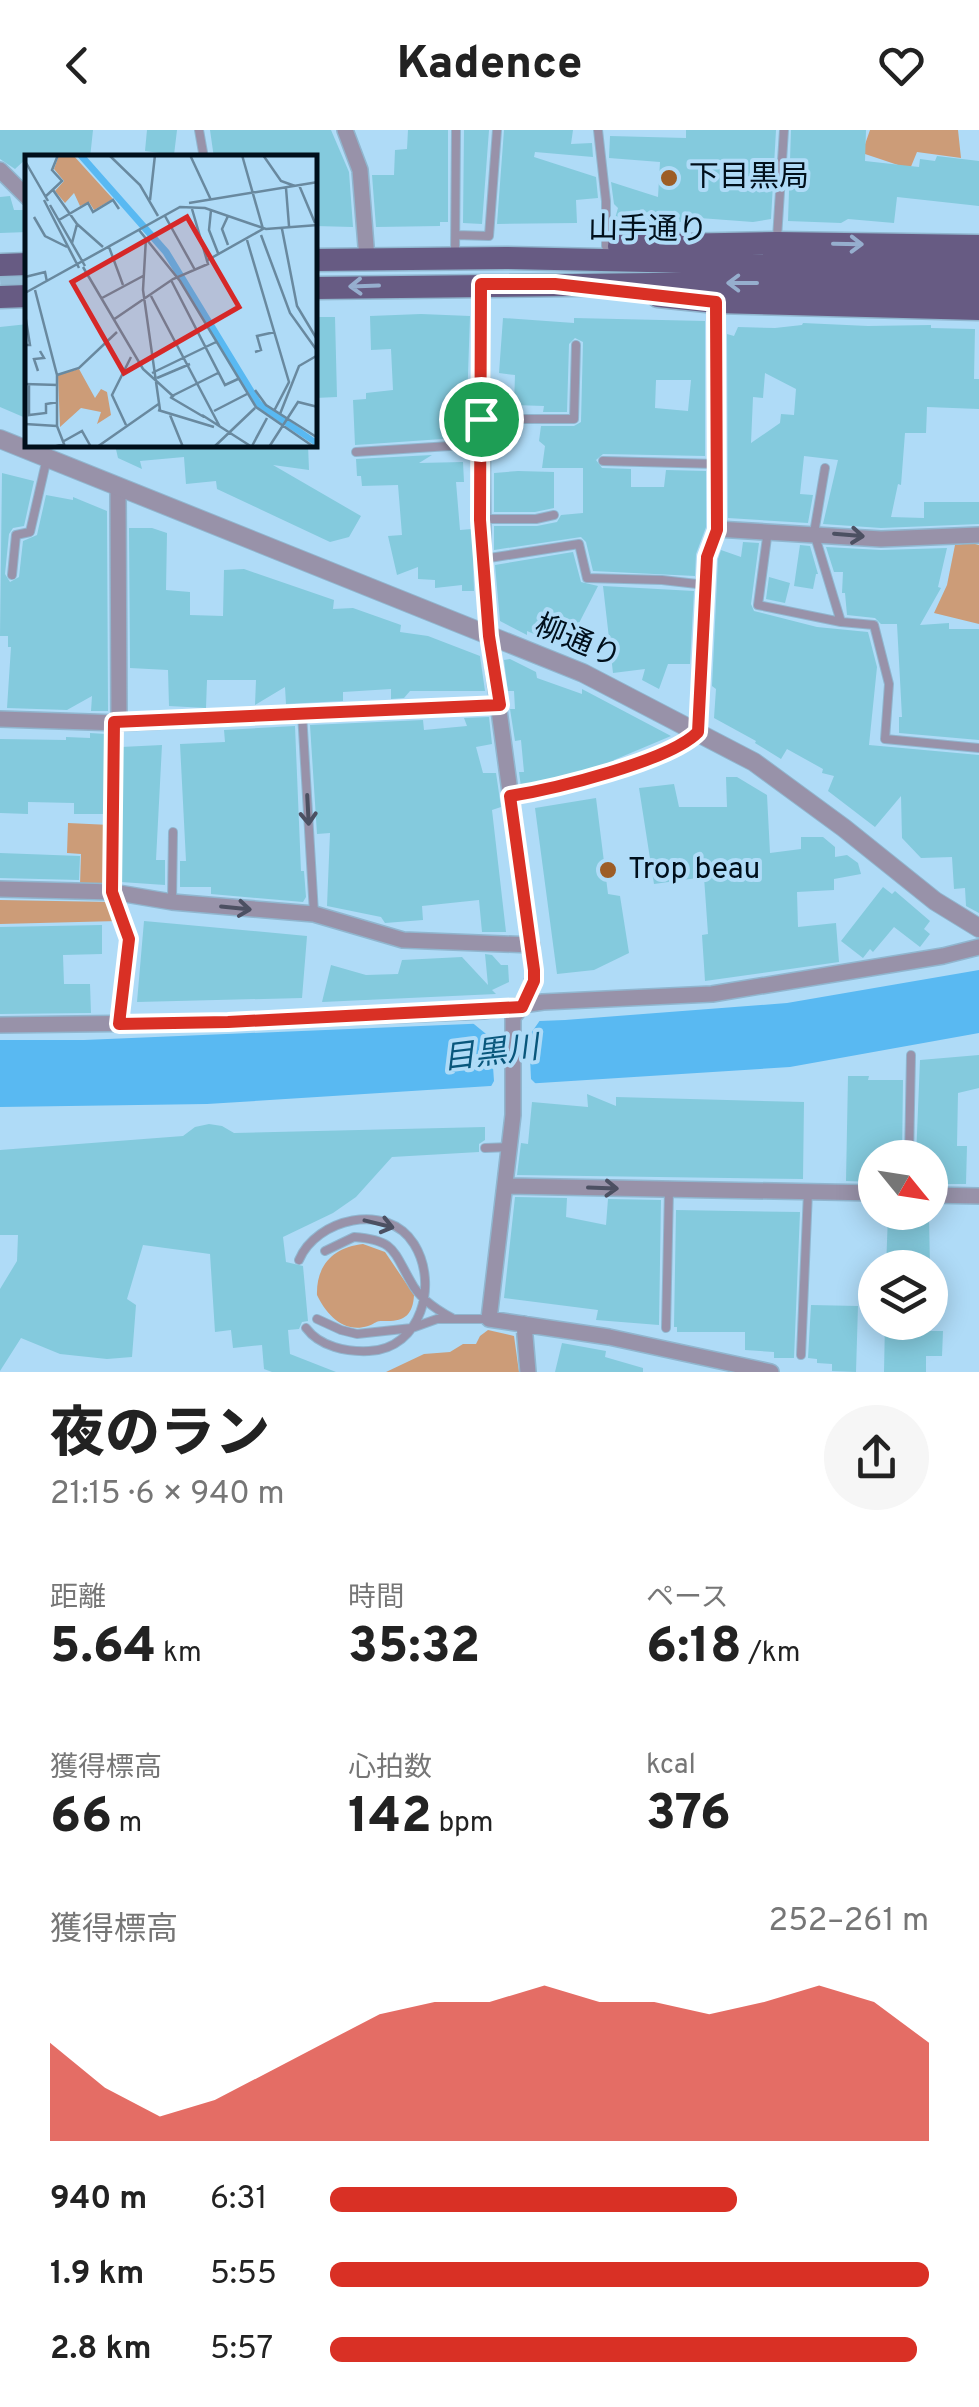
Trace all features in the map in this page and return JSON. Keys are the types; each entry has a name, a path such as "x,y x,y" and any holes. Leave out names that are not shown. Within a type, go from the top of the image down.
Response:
{"main road":[{"path":"506,258 606,246 979,246"},
{"name":"山手通り","path":"318,260 368,260 456,247 506,258 979,268"},
{"path":"0,265 25,264"},
{"name":"山手通り","path":"318,288 481,284 979,286"},
{"path":"555,284 716,302 979,309"}],"street":[{"path":"345,130 360,170 368,260"},
{"path":"0,170 25,195"},
{"path":"481,284 480,520 489,636 534,981 517,1012 510,1147 489,1319 609,1338 771,1372"},
{"path":"698,732 707,557 717,530 716,302"},
{"name":"柳通り","path":"0,439 583,673 754,762 935,901 979,928"},
{"path":"117,723 118,487"},
{"path":"717,530 882,538 979,535"},
{"path":"0,719 117,723 500,705"},
{"path":"0,889 112,892 172,902 314,914 403,940 532,944"},
{"path":"0,1025 517,1012 543,1002 712,994 979,947"},
{"path":"506,1186 858,1193"},
{"path":"948,1195 979,1196"},
{"path":"524,1324 528,1372"}],"lane":[{"path":"199,130 203,155"},
{"path":"456,130 456,247 489,236 497,130"},
{"path":"598,130 606,201 606,246"},
{"path":"777,243 784,130"},
{"path":"481,419 574,418 576,345"},
{"path":"356,452 481,444"},
{"path":"12,574 16,535 30,532 46,458"},
{"path":"603,461 716,464"},
{"path":"825,468 814,533 841,622"},
{"path":"480,520 554,515"},
{"path":"768,530 758,605 874,625 888,684 885,740 979,748"},
{"path":"483,559 579,544 588,578 706,585"},
{"path":"302,713 314,914"},
{"path":"117,723 112,892 129,939 119,1024"},
{"path":"510,796 559,788 609,772 687,743 698,732"},
{"path":"172,902 173,832"},
{"path":"910,1140 912,1054"},
{"path":"485,1148 510,1147"},
{"path":"666,1328 669,1190"},
{"path":"801,1355 808,1192"},
{"path":"299,1260 308,1244 324,1229 343,1221 380,1222 396,1228 414,1244 424,1276 426,1300 412,1328"},
{"path":"325,1251 354,1237 386,1245 402,1260 411,1284 452,1318"},
{"path":"317,1319 358,1334 412,1328"},
{"path":"306,1328 325,1343 362,1352 390,1346 427,1321 489,1319"}],"shaded area":[{"path":"870,130 958,130 961,158 917,152 910,169 862,153"},
{"path":"955,545 979,545 979,624 934,613 947,585"},
{"path":"68,823 110,825 108,886 80,885 81,854 67,853"},
{"path":"0,900 111,902 118,921 0,924"},
{"path":"363,1244 385,1252 414,1295 412,1308 402,1319 351,1327 331,1315 317,1295 323,1266 329,1259 343,1249"},
{"path":"488,1330 514,1336 519,1372 386,1372 424,1354 476,1344"}],"water":[{"name":"目黒川","path":"979,970 979,1033 790,1067 207,1104 0,1107 0,1040 565,1020 787,1003"}],"pier":[{"path":"543,1016 529,1036 531,1079 539,1087 489,1090 494,1081 491,1038 469,1020"}],"building":[{"path":"0,130 93,130 90,155 25,155 15,169 0,159"},
{"path":"147,130 177,130 174,155 145,151"},
{"path":"210,130 331,130 349,172 353,227 318,226 318,155 214,155"},
{"path":"408,130 448,130 448,222 440,222 440,226 376,227 372,175 394,175 395,150 407,149"},
{"path":"464,130 489,130 482,224 463,223"},
{"path":"504,130 573,130 571,144 592,143 593,157 535,152 534,157 596,177 598,198 576,200 577,223 497,224"},
{"path":"686,130 776,130 771,219 753,222 686,217 686,222 614,222 618,208 611,182 658,197 660,162 609,158 610,136 686,138"},
{"path":"791,130 866,130 865,161 919,167 920,159 935,161 937,156 979,161 979,206 897,197 894,223 848,219 841,223 788,221"},
{"path":"10,196 14,210 25,210 25,232 0,233 0,197"},
{"path":"370,316 470,316 466,432 457,438 355,445 353,400 366,399 366,393 393,390 391,349 371,350"},
{"path":"318,317 335,317 337,397 318,398"},
{"path":"503,318 574,323 574,318 705,321 705,456 603,454 596,460 602,468 631,469 631,487 664,487 666,470 706,471 706,527 696,554 695,576 593,571 586,542 581,537 494,550 494,526 537,526 557,522 561,515 583,513 583,468 542,468 545,446 539,441 541,426 574,426 581,422 583,342 575,338 569,344 567,412 543,412 544,406 514,405 515,375 499,373","holes":["656,380 691,380 688,411 655,408"]},
{"path":"25,324 25,418 0,407 0,327"},
{"path":"738,327 975,329 974,379 979,379 979,409 927,407 926,433 905,433 901,485 898,484 891,517 924,518 924,502 979,502 979,524 881,528 823,524 838,460 804,456 800,494 813,495 808,523 728,518 727,334 734,336","holes":["765,373 796,389 794,415 781,414 780,423 751,443 753,397 763,398"]},
{"path":"116,448 308,448 309,470 273,465 361,516 349,537 330,542 217,489 216,481 186,484 184,457 140,461 142,469 118,458"},
{"path":"432,455 419,463 463,462 464,482 456,482 460,530 472,529 474,591 462,591 462,585 435,588 435,580 418,579 418,567 397,575 388,536 402,535 398,485 362,486 361,476 357,476 356,459"},
{"path":"554,472 554,508 494,512 494,473"},
{"path":"2,473 34,481 24,526 13,528 9,534 5,574 10,582 19,577 23,541 37,535 46,495 73,497 107,511 108,711 91,711 92,696 67,710 7,708 11,647 8,636 0,636"},
{"path":"129,528 152,528 167,533 166,590 190,592 190,615 223,616 224,570 244,569 334,600 333,609 353,608 401,625 400,632 428,636 480,656 485,691 410,691 404,698 391,699 391,689 343,692 343,701 286,704 285,687 255,705 256,680 207,680 206,708 169,706 168,670 130,668"},
{"path":"743,542 759,543 751,604 754,611 817,627 868,632 877,667 869,745 979,755 979,913 966,906 965,888 954,889 952,857 921,858 902,838 901,796 875,827 828,791 834,776 822,773 823,769 787,749 781,759 714,718 718,559 721,550 741,557"},
{"path":"800,545 810,546 818,574 813,589 794,586"},
{"path":"826,547 947,548 938,587 941,588 920,625 949,623 949,629 979,629 979,740 899,733 902,717 897,624 847,615 843,572 834,572"},
{"path":"573,552 581,582 598,586 578,625 548,640 527,631 527,635 500,621 495,565"},
{"path":"769,577 790,583 785,603 766,599"},
{"path":"603,586 694,591 690,664 668,664 659,689 642,680 645,669 613,673"},
{"path":"510,659 536,672 537,678 582,694 582,689 671,736 614,763 521,787 521,740 515,741 510,709 515,709 514,691 508,691 504,660"},
{"path":"489,717 492,744 476,747 483,773 496,773 501,807 492,810 506,932 482,932 479,900 422,906 423,920 385,923 381,917 327,906 330,833 317,834 310,725 423,720 424,730 467,726 464,718"},
{"path":"295,726 301,871 306,897 303,902 211,894 211,887 180,887 180,861 186,861 180,744 225,742 224,730"},
{"path":"90,733 106,734 106,814 74,814 74,803 28,802 28,814 0,813 0,739 66,740 90,738"},
{"path":"162,745 156,860 165,860 165,885 121,882 121,747"},
{"path":"726,777 737,777 767,795 770,853 801,849 801,837 823,837 835,847 835,857 847,855 858,863 861,874 834,879 834,890 797,892 798,927 836,923 839,962 705,981 702,935 708,934 704,877 654,884 639,788 674,784 679,807 727,807"},
{"path":"596,798 608,894 620,896 629,953 594,970 557,974 535,808"},
{"path":"0,853 80,856 79,880 0,878"},
{"path":"883,887 892,894 895,891 930,921 924,929 930,934 920,947 894,927 863,958 841,941"},
{"path":"144,921 307,936 302,998 137,1002"},
{"path":"102,925 102,954 63,955 64,984 90,984 91,1013 0,1014 0,927"},
{"path":"485,954 492,955 501,965 508,965 509,982 492,990 496,994 322,1002 331,965 366,975 398,974 402,960 462,957 488,985"},
{"path":"979,1055 979,1088 958,1093 957,1146 967,1146 966,1184 948,1184 948,1140 917,1140 920,1060"},
{"path":"848,1076 903,1080 902,1140 858,1140 858,1181 846,1181"},
{"path":"587,1094 616,1106 616,1097 804,1102 803,1179 517,1175 521,1143 528,1144 532,1102 588,1107"},
{"path":"209,1124 234,1133 485,1127 485,1140 479,1144 479,1152 392,1157 356,1197 283,1237 286,1262 303,1266 308,1321 302,1322 299,1329 288,1330 290,1354 336,1372 264,1369 262,1345 233,1348 231,1330 215,1332 210,1254 143,1245 127,1299 136,1305 132,1357 107,1359 60,1354 21,1338 0,1371 0,1289 17,1261 18,1235 0,1235 0,1150 183,1136 195,1127"},
{"path":"515,1197 567,1198 566,1217 606,1225 608,1199 661,1200 659,1325 596,1320 598,1310 504,1298"},
{"path":"676,1210 800,1212 794,1358 774,1358 774,1352 745,1350 745,1332 677,1332"},
{"path":"887,1230 929,1230 930,1250 887,1250"},
{"path":"811,1305 858,1306 856,1372 832,1371 832,1364 808,1358"},
{"path":"885,1340 943,1340 942,1356 926,1356 926,1372 884,1372"},
{"path":"562,1343 606,1351 605,1357 643,1368 643,1372 555,1372"}],"tunnel":[{"path":"0,279 25,277"}],"place":[{"name":"下目黒局","path":"669,178"},
{"name":"Trop beau","path":"608,870"}],"route":[{"path":"481,284 555,284 716,302 717,530 707,557 698,732 687,743 609,772 559,788 510,796 534,970 534,981 522,1007 119,1024 129,939 112,892 114,722 500,705 489,636 480,520 481,419 481,284"}]}
